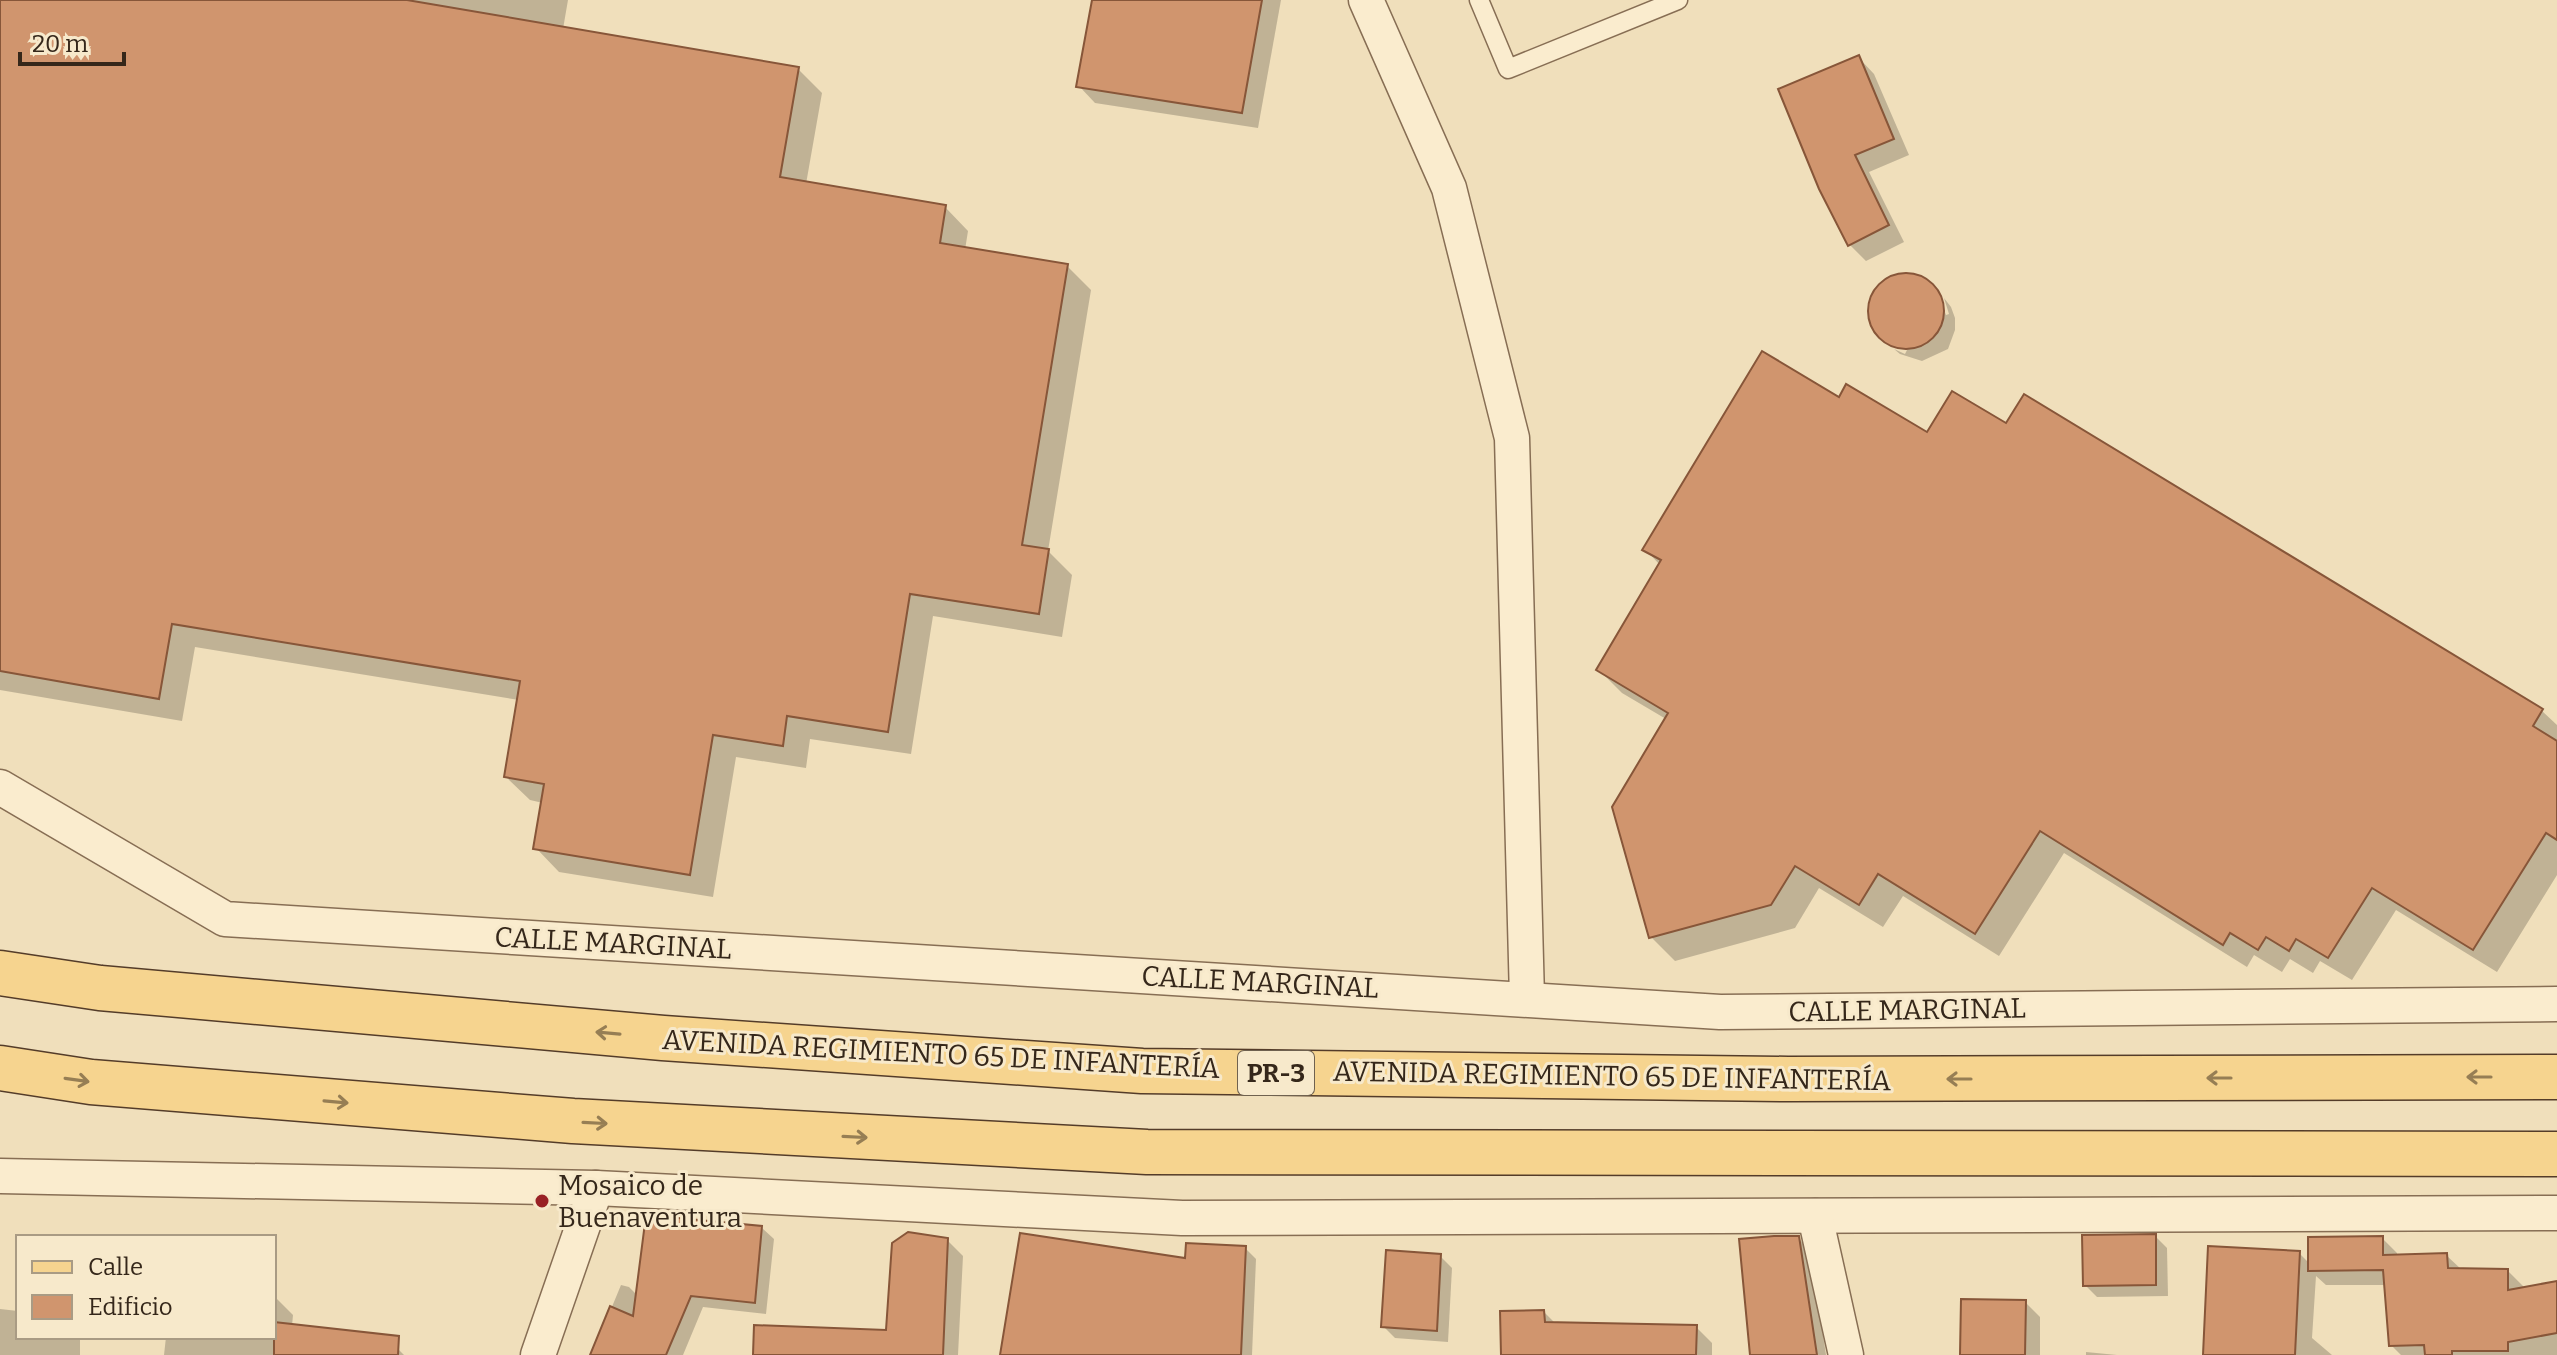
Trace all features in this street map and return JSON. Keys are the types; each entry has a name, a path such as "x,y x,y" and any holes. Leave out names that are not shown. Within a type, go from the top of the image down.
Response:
{"main road":[{"name":"AVENIDA REGIMIENTO 65 DE INFANTERÍA","path":"0,973 100,988 663,1038 1142,1071 1788,1079 2557,1077"},
{"path":"0,1068 91,1082 573,1121 1147,1152 2557,1154"}],"street":[{"path":"1366,0 1449,188 1512,438 1527,998"},
{"name":"CALLE MARGINAL","path":"0,787 225,919 1720,1012 2557,1004"},
{"path":"2,1175 596,1188 1182,1218 2557,1213"},
{"path":"538,1355 596,1188"},
{"path":"1815,1216 1846,1355"}],"lane":[{"path":"1479,0 1508,69 1678,0"}],"building":[{"path":"0,0 407,0 799,67 780,177 946,205 940,243 1068,264 1022,545 1049,549 1039,614 910,594 888,732 787,716 783,746 713,735 690,875 533,849 544,784 504,777 520,681 172,624 159,699 0,671"},
{"path":"1092,0 1262,0 1242,113 1076,87"},
{"path":"1859,55 1894,139 1855,155 1889,225 1848,246 1819,189 1778,89"},
{"path":"1906,273 1921,276 1933,284 1941,296 1944,311 1941,326 1933,338 1921,346 1906,349 1891,346 1879,338 1871,326 1868,311 1871,296 1879,284 1891,276"},
{"path":"1762,351 1839,397 1846,384 1927,432 1952,391 2006,423 2024,394 2543,709 2533,726 2557,741 2557,840 2546,833 2473,950 2372,888 2328,958 2296,939 2289,951 2266,937 2258,950 2230,933 2223,945 2040,831 1975,934 1878,874 1859,905 1795,866 1771,905 1649,938 1612,807 1668,713 1596,670 1661,560 1642,550"},
{"path":"646,1215 762,1226 755,1303 691,1296 666,1355 590,1355 610,1306 633,1316"},
{"path":"908,1232 948,1238 943,1355 753,1355 754,1325 886,1330 892,1243"},
{"path":"1020,1233 1185,1258 1186,1243 1246,1246 1241,1355 1000,1355"},
{"path":"2156,1234 2156,1285 2083,1286 2082,1235"},
{"path":"1799,1236 1817,1355 1750,1355 1739,1239"},
{"path":"2383,1236 2383,1255 2447,1253 2448,1268 2508,1269 2508,1290 2557,1281 2557,1333 2508,1342 2508,1351 2452,1351 2452,1355 2425,1355 2424,1345 2389,1346 2383,1270 2308,1271 2308,1237"},
{"path":"2208,1246 2300,1251 2295,1355 2203,1355"},
{"path":"1386,1250 1441,1254 1437,1331 1381,1327"},
{"path":"1961,1299 2026,1300 2025,1355 1960,1355"},
{"path":"1544,1310 1545,1322 1697,1325 1696,1355 1501,1355 1500,1311"},
{"path":"276,1322 399,1336 398,1355 274,1355"}],"place":[{"name":"Mosaico de Buenaventura","path":"542,1201"}]}
